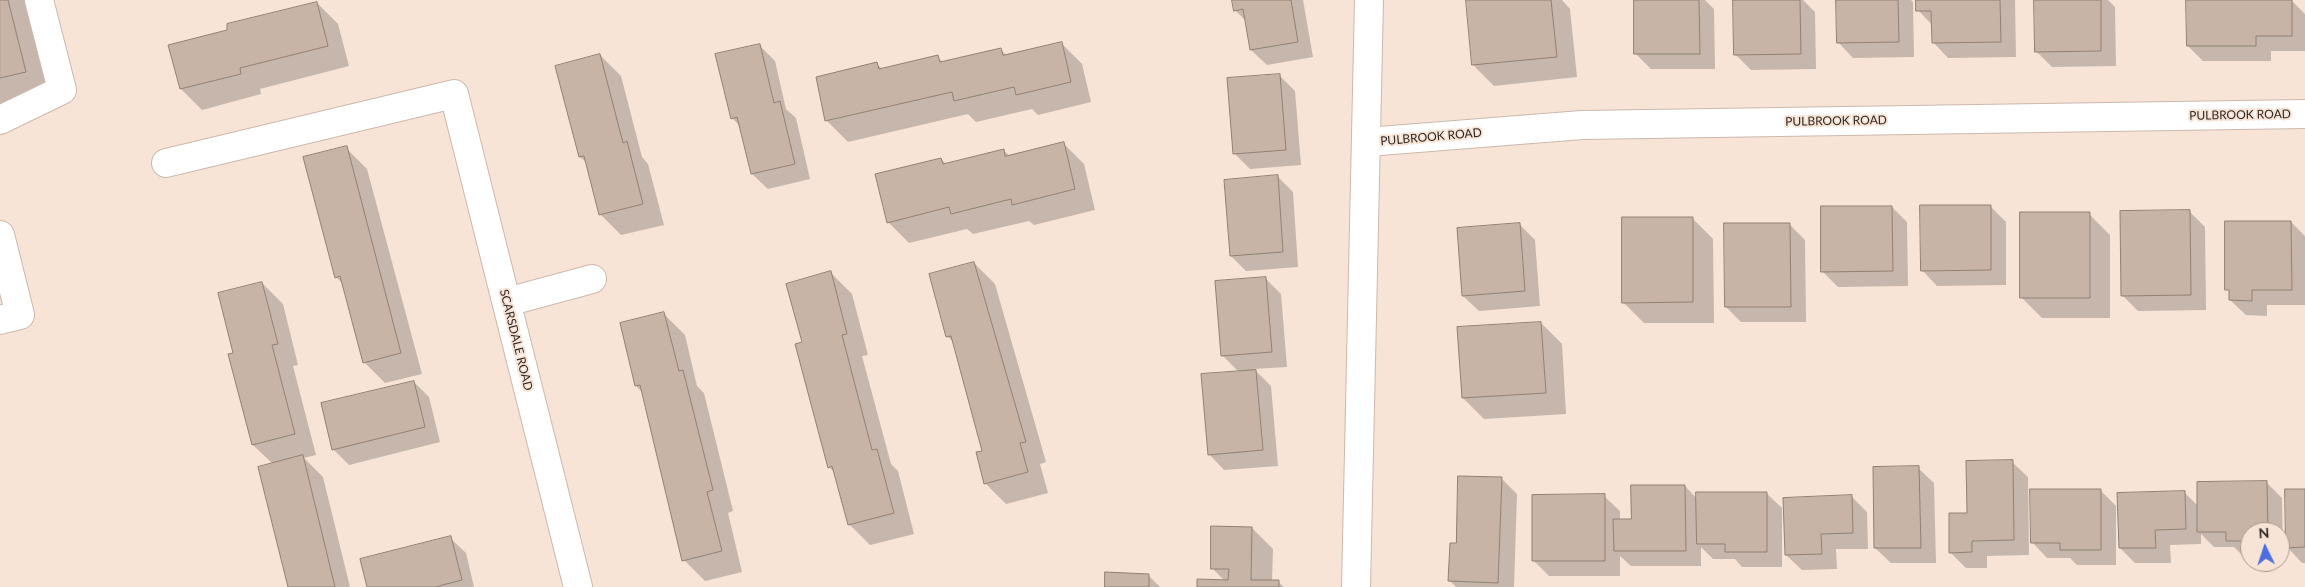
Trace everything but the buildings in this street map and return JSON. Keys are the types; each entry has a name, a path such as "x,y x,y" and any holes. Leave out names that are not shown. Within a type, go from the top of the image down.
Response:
{"street":[{"path":"0,120 62,90 39,0"},
{"name":"PULBROOK ROAD","path":"1356,587 1369,0"},
{"name":"SCARSDALE ROAD","path":"166,163 454,94 578,587"},
{"name":"PULBROOK ROAD","path":"1367,142 1582,125 2305,114"},
{"path":"0,236 20,315 0,320"},
{"path":"507,302 592,279"}]}
